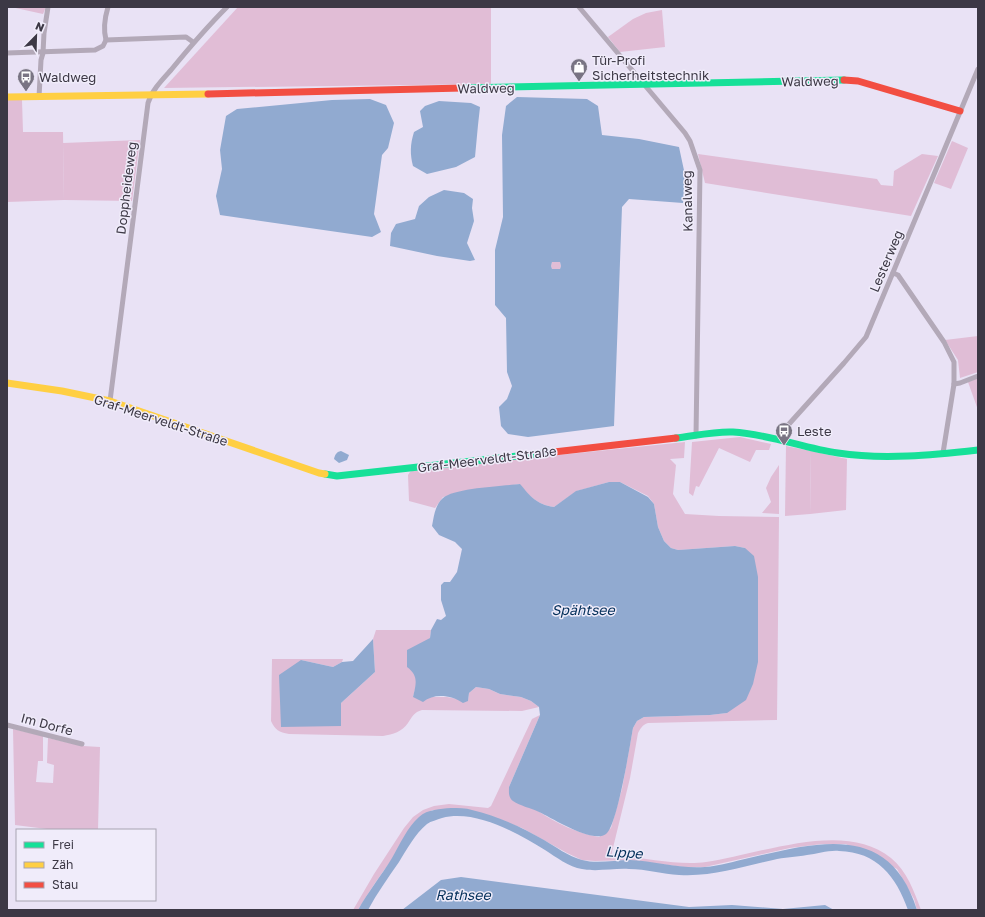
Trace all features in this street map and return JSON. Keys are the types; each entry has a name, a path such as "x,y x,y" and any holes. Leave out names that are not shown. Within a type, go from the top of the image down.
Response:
{"main road":[{"name":"Waldweg","path":"7,97 849,80 960,111"},
{"name":"Graf-Meerveldt-Straße","path":"7,383 62,391 110,401 319,473 337,476 740,432 860,455 905,456 978,450"}],"street":[{"path":"39,97 41,60 48,7"},
{"path":"7,53 43,53 52,51 96,50 103,46 106,40 104,33 108,7"},
{"name":"Doppheideweg","path":"110,401 148,103 151,95 194,42 227,7"},
{"name":"Kanalweg","path":"579,7 685,133 690,141 700,170 696,436"},
{"path":"106,40 186,37 194,42"},
{"name":"Lesterweg","path":"778,439 780,434 866,337 978,69"},
{"path":"893,273 898,276 950,351 954,362 954,384 943,453"},
{"path":"954,384 978,376"},
{"name":"Im Dorfe","path":"7,725 82,744"}],"shaded area":[{"path":"11,7 46,7 43,14"},
{"path":"238,7 491,7 491,84 164,88"},
{"path":"662,10 665,47 620,52 608,37 633,19 646,13"},
{"path":"7,100 22,100 23,132 63,132 64,200 7,202"},
{"path":"140,140 132,201 64,200 63,143"},
{"path":"952,141 968,148 951,189 934,183"},
{"path":"698,154 877,179 881,185 893,186 894,171 922,154 938,156 911,216 705,183"},
{"path":"552,262 560,262 560,269 552,270"},
{"path":"978,336 978,372 960,378 958,360 945,340"},
{"path":"978,378 978,410 968,382"},
{"path":"740,437 771,444 769,450 756,450 750,462 719,448 699,487 696,486 693,496 689,493 692,442"},
{"path":"685,442 684,458 670,459 676,465 673,494 685,514 779,517 777,720 648,723 643,726 638,733 630,778 611,856 696,863 801,843 826,840 850,841 872,847 897,863 906,875 921,910 917,910 914,899 897,869 846,844 822,844 790,848 705,867 683,867 630,860 582,860 522,828 490,816 432,810 393,858 358,910 353,910 374,874 404,828 413,817 423,810 434,806 449,804 488,808 491,806 532,719 540,715 509,787 534,808 552,820 576,831 599,837 611,828 622,789 633,728 637,721 644,717 727,713 745,548 735,546 678,550 671,548 664,541 658,527 654,504 648,496 620,482 609,482 577,491 554,507 538,502 519,484 443,497 435,508 409,501 408,475 410,472 414,470"},
{"path":"786,446 811,451 810,514 785,516"},
{"path":"811,451 847,459 846,510 810,514"},
{"path":"779,465 779,514 762,513 771,502 766,488"},
{"path":"376,630 431,630 430,638 414,672 417,682 413,697 447,697 468,701 469,693 476,687 489,689 500,694 521,697 531,701 539,707 522,711 422,710 415,713 406,726 400,731 383,736 289,734 274,727 271,721 272,659 343,659 342,662 333,667 301,660 341,703 375,672 373,639"},
{"path":"13,729 43,736 43,761 38,761 36,782 53,783 54,765 47,763 48,738 83,746 100,747 98,829 47,829 15,825"}],"water":[{"path":"517,97 587,99 598,106 602,135 639,139 679,147 685,175 683,203 629,199 622,207 614,426 528,437 508,434 501,426 499,407 507,399 512,386 507,372 506,318 495,305 495,250 503,217 502,135 506,106","holes":["552,262 560,262 560,269 552,269 551,266"]},
{"path":"370,99 386,105 394,123 388,148 382,155 374,214 381,232 372,237 220,215 216,196 222,169 220,150 226,116 237,109 332,100"},
{"path":"439,101 471,103 480,107 475,157 456,167 427,174 413,166 411,145 414,132 423,127 420,111 425,106"},
{"path":"444,190 464,193 473,199 472,208 474,221 467,243 475,260 470,261 437,256 390,246 391,233 396,224 415,219 419,206 429,197"},
{"path":"341,451 349,455 347,460 339,463 334,459 336,454"},
{"name":"Spähtsee","path":"609,482 620,482 648,497 654,504 658,527 664,541 671,548 678,550 735,546 745,548 754,556 758,577 758,662 753,684 746,700 727,713 644,717 637,721 633,728 619,802 610,828 606,834 592,836 572,829 539,812 522,806 510,798 509,787 540,715 539,707 531,701 521,697 500,694 489,689 476,687 469,693 468,701 463,703 453,698 443,696 432,697 423,702 413,697 416,680 411,670 407,667 407,650 430,638 431,630 437,619 441,620 446,616 441,600 441,585 444,582 450,582 457,572 462,549 455,542 439,535 432,526 437,507 443,498 457,492 468,490 520,484 527,493 538,502 554,507 576,491"},
{"path":"373,639 375,672 341,703 341,726 281,727 279,675 301,660 333,667 342,662 353,661"},
{"path":"451,808 470,809 509,822 572,856 588,861 600,862 630,860 686,867 705,867 722,865 801,847 826,844 849,845 870,851 889,862 905,882 917,910 908,910 898,887 883,868 874,861 852,852 831,851 781,858 727,871 691,875 679,875 635,869 588,870 567,864 534,843 496,824 468,817 455,816 442,818 427,824 412,842 368,910 358,910 392,858 407,831 415,821 423,814 430,811"},
{"name":"Rathsee","path":"461,877 689,907 732,905 783,909 825,905 834,910 402,910 441,880"}],"traffic: fast":[{"path":"463,88 844,80"},
{"path":"676,438 712,433 746,433 825,451 873,456 926,455 978,450"},
{"path":"325,474 337,476 554,452"}],"traffic: slow":[{"path":"7,97 208,94"},
{"path":"7,383 62,391 110,401 325,474"}],"traffic: jam":[{"path":"844,80 858,81 960,111"},
{"path":"208,94 463,88"},
{"path":"554,452 676,438"}],"place":[{"name":"Tür-Profi Sicherheitstechnik","path":"579,82"},
{"name":"Waldweg","path":"26,92"},
{"name":"Leste","path":"784,446"}],"water label":[{"name":"Lippe","path":"624,852"}]}
